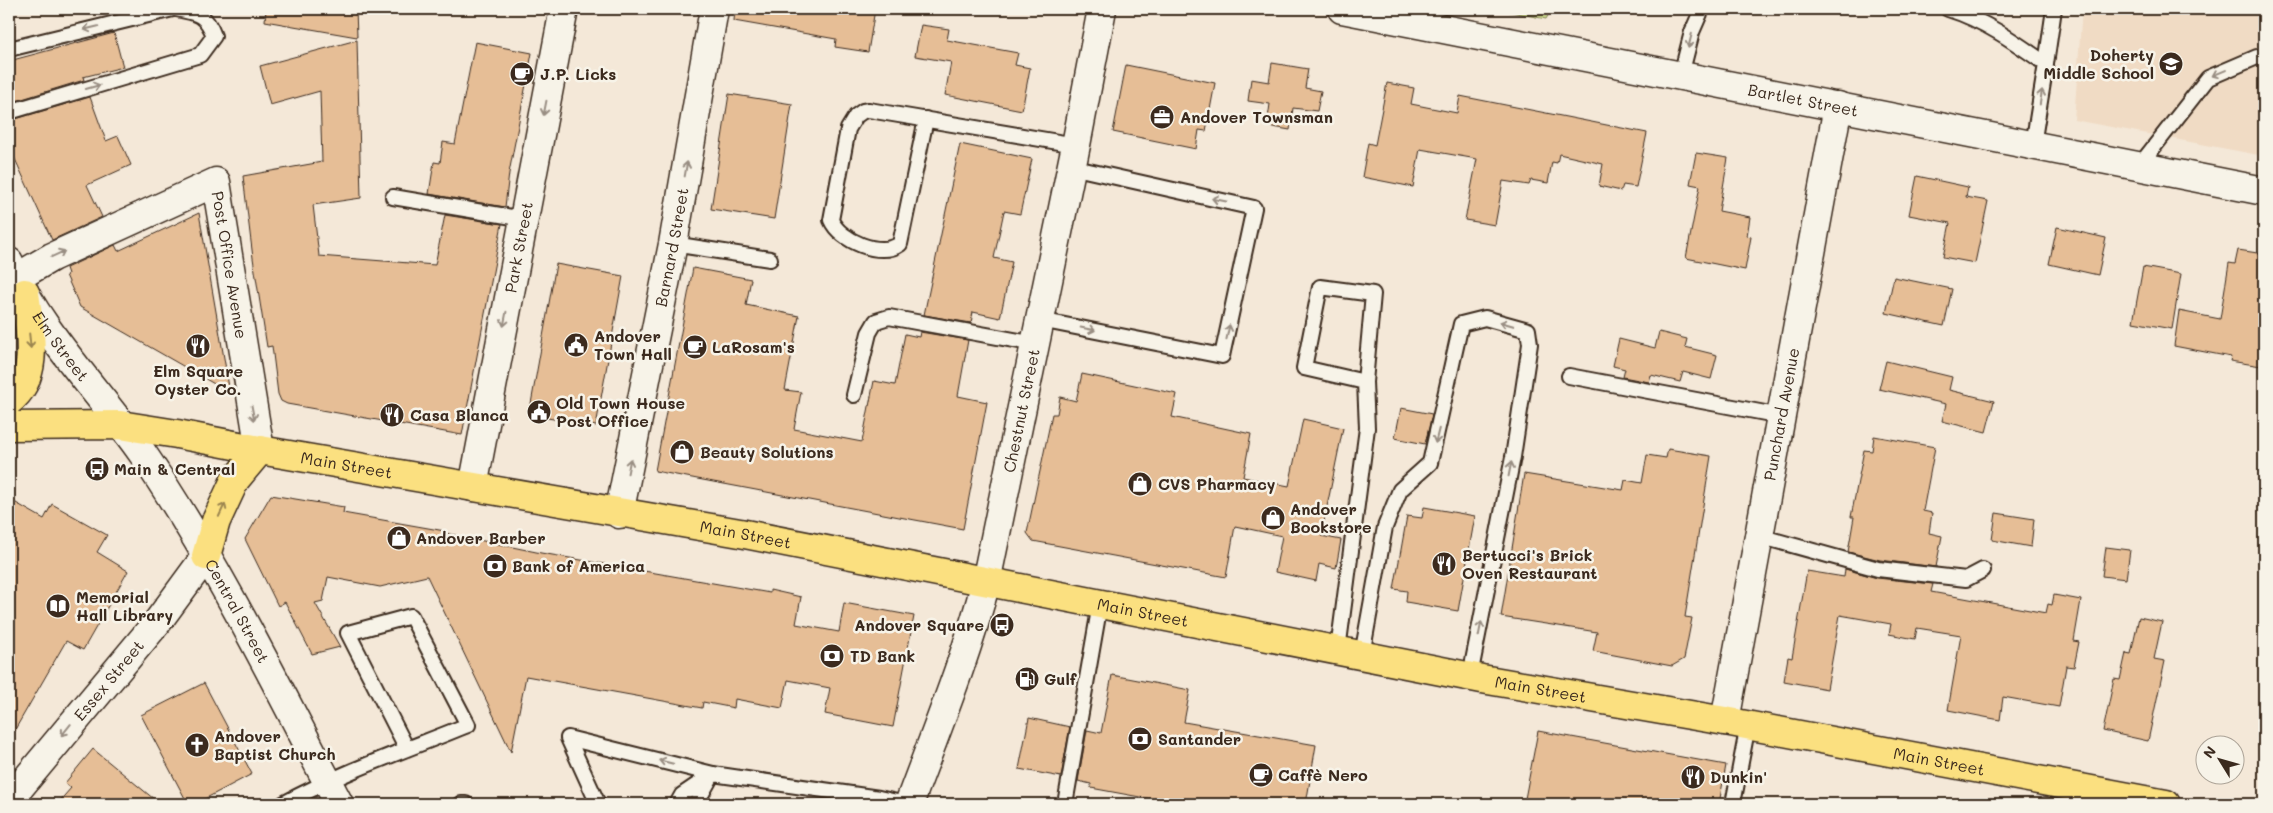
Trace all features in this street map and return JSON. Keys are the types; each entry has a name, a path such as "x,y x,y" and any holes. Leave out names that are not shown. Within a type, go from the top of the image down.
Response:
{"main road":[{"path":"9,401 29,374 31,352 14,272"},
{"name":"Main Street","path":"9,426 120,425 619,514 740,533 1470,676 1736,723 2101,798 2166,804"},
{"path":"206,556 216,521 235,480 260,450"}],"street":[{"name":"Park Street","path":"473,487 564,9"},
{"name":"Barnard Street","path":"619,514 672,244 714,9"},
{"name":"Chestnut Street","path":"907,804 962,661 986,582 1074,156 1102,9"},
{"name":"Bartlet Street","path":"1342,9 2264,191"},
{"name":"Punchard Avenue","path":"1736,723 1759,536 1838,106"},
{"name":"Post Office Avenue","path":"14,272 52,257 216,182 260,450"},
{"name":"Elm Street","path":"14,272 59,345 120,425"},
{"name":"Central Street","path":"120,425 142,454 206,556 339,804"},
{"name":"Essex Street","path":"9,800 159,620 206,556"}],"lane":[{"path":"9,48 174,9 195,12 208,21 214,36 200,55 9,112"},
{"path":"1681,75 1692,32 1702,9"},
{"path":"1948,9 1965,14 2007,37 2046,64"},
{"path":"2033,145 2054,9"},
{"path":"2139,166 2208,78 2258,57 2264,58"},
{"path":"854,394 869,332 876,321 889,316 1037,332 1222,356 1254,208 1074,156 926,119 869,110 863,111 856,116 848,129 831,220 835,229 849,241 884,250 893,249 900,244 926,119"},
{"path":"393,197 524,219"},
{"path":"672,244 770,260"},
{"path":"1350,653 1367,428 1365,382 1373,294 1320,287 1304,368 1365,382"},
{"path":"1350,653 1385,528 1400,490 1430,464 1461,324 1485,318 1528,330 1530,344 1513,457 1470,676"},
{"path":"1569,376 1781,416"},
{"path":"1759,536 1878,569 1966,580 1983,570"},
{"path":"1065,804 1100,604"},
{"path":"283,804 327,780 407,749 468,725 411,616 348,633 407,749"},
{"path":"1732,804 1736,723"},
{"path":"598,804 568,738 713,774 879,798 907,804"},
{"path":"676,804 682,795 713,774"},
{"path":"696,804 713,774"},
{"path":"461,804 466,804"}],"shaded area":[{"name":"Doherty Middle School","path":"2082,9 2264,9 2264,156 2074,120"}],"green space":[{"path":"1496,9 1552,9 1546,19"}],"building":[{"path":"266,9 356,9 357,37 265,21"},
{"path":"735,9 875,9 868,52 835,47 836,39 734,21"},
{"path":"921,25 949,29 947,40 1018,53 1015,65 1030,68 1022,110 945,95 951,62 915,56"},
{"path":"114,33 123,67 83,77 84,80 9,103 9,61"},
{"path":"357,40 361,198 313,205 319,256 435,265 445,215 502,224 462,435 287,404 281,401 278,394 272,346 267,347 243,176 322,162 320,91 270,105 260,66"},
{"path":"475,42 532,53 509,173 505,207 429,194 434,162 440,163 443,142 455,144"},
{"path":"1272,63 1308,69 1305,88 1321,91 1317,111 1293,108 1290,130 1267,126 1270,104 1248,101 1251,79 1269,82"},
{"name":"Andover Townsman","path":"1126,65 1215,83 1206,131 1199,130 1196,149 1113,132"},
{"path":"1387,83 1414,88 1411,104 1457,113 1460,96 1647,133 1636,187 1623,185 1621,191 1599,186 1603,164 1559,154 1557,163 1552,162 1548,183 1531,180 1529,185 1503,181 1495,225 1465,220 1477,159 1420,149 1413,187 1362,177 1368,143 1375,145"},
{"path":"729,94 792,104 774,219 711,209"},
{"path":"90,97 106,141 118,136 131,165 87,185 102,217 52,240 9,146 9,121"},
{"path":"960,144 1032,159 1020,214 1004,211 994,258 1012,262 1000,318 973,312 971,323 924,315"},
{"path":"1696,153 1728,158 1719,211 1750,217 1747,236 1751,237 1745,270 1686,258 1700,186 1690,184"},
{"path":"1917,176 1968,187 1966,197 1988,201 1975,263 1943,257 1950,223 1909,215"},
{"path":"199,213 230,393 80,307 66,275 68,274 66,268 115,245 118,251"},
{"path":"2057,227 2106,238 2098,275 2049,264"},
{"path":"2238,250 2264,254 2264,348 2261,366 2230,361 2231,357 2174,346 2179,311 2220,319 2229,263 2235,264"},
{"name":"Andover Town Hall","path":"556,264 623,276 596,426 529,415"},
{"path":"2143,267 2181,274 2172,329 2133,322"},
{"path":"693,268 751,279 746,305 799,316 785,390 801,392 794,429 862,442 874,381 895,385 905,334 919,337 920,332 968,340 958,396 987,402 963,529 655,471"},
{"path":"1894,277 1952,289 1944,326 1886,313"},
{"path":"1659,332 1687,339 1685,347 1717,355 1711,379 1683,372 1680,382 1651,375 1649,382 1623,377 1625,369 1613,366 1619,339 1655,348"},
{"path":"1886,361 1952,377 1949,390 1994,401 1986,432 1942,421 1946,404 1879,389"},
{"name":"CVS Pharmacy","path":"1082,374 1177,394 1172,417 1251,434 1243,477 1289,486 1303,419 1343,428 1321,536 1341,540 1336,568 1319,564 1316,581 1275,572 1282,536 1235,526 1226,577 1033,541 1027,533 1052,414 1057,414 1060,397 1076,401"},
{"path":"1401,408 1432,414 1425,444 1395,438"},
{"path":"1874,436 1935,447 1923,511 1932,513 1929,533 1942,536 1936,567 1880,560 1848,552 1854,517 1851,517 1864,450 1872,451"},
{"path":"1668,449 1711,456 1685,617 1692,618 1684,659 1672,666 1593,651 1597,632 1501,617 1524,474 1623,490 1625,480 1642,483 1647,455 1666,458"},
{"path":"271,495 344,507 343,513 445,531 445,533 541,553 770,593 770,590 801,597 796,624 839,632 844,603 914,616 893,727 825,714 830,688 788,680 782,708 735,699 734,708 703,702 702,708 526,676 511,752 427,576 380,587 328,577 323,601 315,603 340,647 312,654 285,602 278,606 245,539"},
{"name":"Memorial Hall Library","path":"9,499 44,519 52,504 107,535 97,552 128,571 83,650 66,641 9,740"},
{"path":"1424,507 1475,516 1458,611 1406,602 1407,591 1394,589 1407,516 1422,518"},
{"path":"1996,513 2034,519 2031,547 1992,540"},
{"path":"2106,547 2130,550 2126,579 2102,576"},
{"path":"1845,569 1877,578 1933,584 1931,592 2046,613 2048,604 2052,605 2054,595 2081,600 2074,641 2079,642 2074,667 2066,666 2059,707 2003,697 2000,720 1948,710 1961,635 1917,628 1915,639 1889,634 1891,624 1840,615 1827,689 1784,681 1788,657 1792,658 1807,571 1844,577"},
{"path":"2139,617 2162,622 2154,659 2165,661 2148,741 2103,731 2114,679 2120,680 2126,653 2131,654"},
{"path":"1112,675 1190,690 1184,722 1316,745 1306,804 1178,804 1091,788 1091,784 1078,781 1087,730 1101,733"},
{"name":"Andover Baptist Church","path":"204,683 252,774 195,804 188,804 141,715"},
{"path":"1029,718 1070,727 1061,777 1019,769"},
{"path":"1538,731 1726,765 1719,804 1524,804"},
{"path":"93,749 160,804 57,804 71,788 65,783"}],"place":[{"name":"Doherty Middle School","path":"2171,64"},
{"name":"J.P. Licks","path":"522,74"},
{"name":"Andover Townsman","path":"1162,117"},
{"name":"Andover Town Hall","path":"576,345"},
{"name":"Elm Square Oyster Co.","path":"198,346"},
{"name":"LaRosam's","path":"695,347"},
{"name":"Old Town House Post Office","path":"539,412"},
{"name":"Casa Blanca","path":"392,415"},
{"name":"Beauty Solutions","path":"682,452"},
{"name":"Main & Central","path":"97,469"},
{"name":"CVS Pharmacy","path":"1140,484"},
{"name":"Andover Bookstore","path":"1273,518"},
{"name":"Andover Barber","path":"399,538"},
{"name":"Bertucci's Brick Oven Restaurant","path":"1444,564"},
{"name":"Bank of America","path":"495,566"},
{"name":"Memorial Hall Library","path":"58,606"},
{"name":"Andover Square","path":"1002,625"},
{"name":"TD Bank","path":"832,656"},
{"name":"Gulf","path":"1027,679"},
{"name":"Santander","path":"1140,739"},
{"name":"Andover Baptist Church","path":"197,745"},
{"name":"Caffè Nero","path":"1261,775"},
{"name":"Dunkin'","path":"1693,777"}]}
